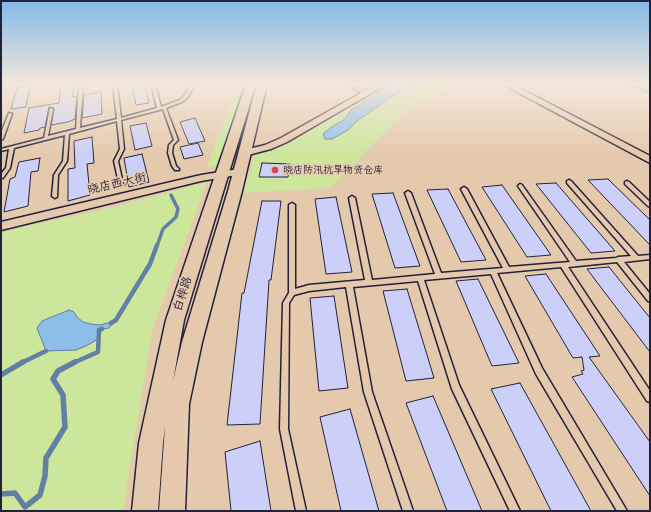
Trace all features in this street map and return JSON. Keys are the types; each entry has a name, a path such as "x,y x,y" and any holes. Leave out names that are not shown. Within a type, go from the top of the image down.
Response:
{"street":[{"name":"白桦路","path":"172,511 178,404 246,108"},
{"name":"白桦路","path":"145,511 151,444 160,388 175,320 231,173 244,153 256,108"},
{"path":"244,153 268,147 284,140 341,108"},
{"path":"551,108 650,160"},
{"name":"晓店西大街","path":"1,226 52,212 201,178 231,173"}],"lane":[{"path":"78,130 79,108"},
{"path":"118,108 122,149 116,162 121,184"},
{"path":"1,150 162,108 176,140 171,145 170,153 174,166 177,169"},
{"path":"46,138 51,109"},
{"path":"1,139 10,114"},
{"path":"55,196 56,175 65,161 67,133"},
{"path":"1,177 8,168 12,147"},
{"path":"570,182 636,258"},
{"path":"627,183 650,205"},
{"path":"520,186 575,264"},
{"path":"464,189 507,270"},
{"path":"408,193 439,276"},
{"path":"352,198 369,282"},
{"path":"292,205 292,293 286,303 284,429 301,511"},
{"path":"292,293 309,288 650,256"},
{"path":"618,260 650,299"},
{"path":"563,265 650,398"},
{"path":"493,271 538,371 622,511"},
{"path":"420,278 455,386 515,511"},
{"path":"349,284 368,392 408,511"}],"green space":[{"path":"229,108 239,108 219,165 206,168"},
{"path":"349,108 409,108 331,188 243,193 255,155 286,145"},
{"path":"207,182 152,331 123,511 1,511 1,233 115,207"}],"water":[{"path":"376,108 357,121 348,130 332,139 325,139 323,134 345,119 352,109"},
{"path":"69,310 74,312 83,322 90,324 101,325 116,320 109,328 99,330 98,339 86,346 76,350 46,351 37,328 42,321"}],"building":[{"path":"29,108 49,108 45,127 40,128 39,130 24,133"},
{"path":"51,108 76,108 75,119 68,122 51,125 54,109"},
{"path":"83,108 102,108 102,114 82,118"},
{"path":"195,118 205,141 189,144 180,122"},
{"path":"146,123 152,146 135,150 130,126"},
{"path":"92,137 94,163 87,164 90,195 68,201 68,169 75,168 74,141"},
{"path":"198,143 203,155 184,159 180,147"},
{"path":"142,154 149,182 129,187 124,158"},
{"path":"40,158 38,171 31,172 28,206 4,212 10,179 15,177 19,162"},
{"name":"晓店防汛抗旱物资仓库","path":"262,163 290,164 288,177 259,177"},
{"path":"608,179 650,220 650,245 588,180"},
{"path":"556,183 615,251 591,253 536,184"},
{"path":"502,185 551,255 527,257 482,187"},
{"path":"448,189 486,260 461,262 427,190"},
{"path":"393,193 420,266 395,268 372,194"},
{"path":"336,197 352,272 326,274 315,199"},
{"path":"262,201 281,201 271,280 269,280 260,424 227,425 242,293 244,293"},
{"path":"609,267 650,318 650,352 587,269"},
{"path":"546,274 600,356 589,357 650,442 650,496 572,377 583,374 581,371 584,370 582,357 573,358 525,276"},
{"path":"478,279 519,363 492,366 456,281"},
{"path":"407,289 434,378 406,381 383,291"},
{"path":"334,296 348,388 319,391 310,298"},
{"path":"520,383 591,511 551,511 491,389"},
{"path":"433,396 482,511 447,511 406,403"},
{"path":"350,409 379,511 341,511 320,417"},
{"path":"260,441 271,511 231,511 225,452"}],"waterway":[{"path":"157,246 163,229 176,217 178,209 171,195"},
{"path":"111,323 116,320 150,264 157,245"},
{"path":"74,363 98,352 99,330 102,329"},
{"path":"23,362 46,351"},
{"path":"1,375 23,362"},
{"path":"1,494 15,493 25,507 40,495 45,476 46,458 65,427 63,395 53,379 58,371 74,363"}],"place":[{"name":"晓店防汛抗旱物资仓库","path":"275,170"}]}
